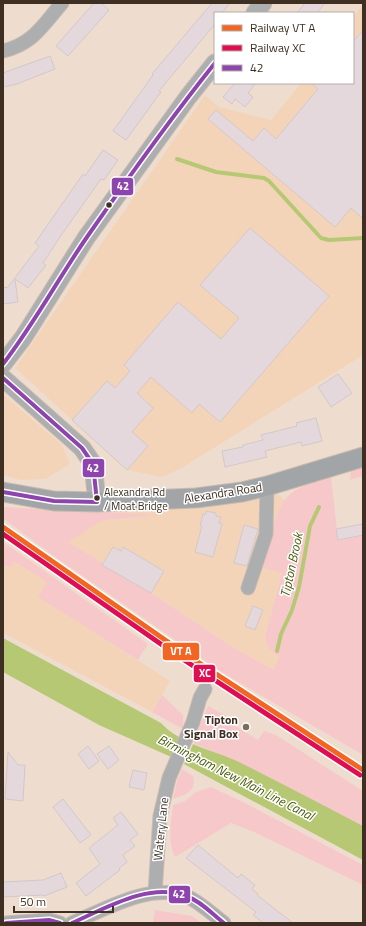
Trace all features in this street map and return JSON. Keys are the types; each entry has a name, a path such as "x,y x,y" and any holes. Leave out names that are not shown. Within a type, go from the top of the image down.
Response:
{"main road":[{"name":"Alexandra Road","path":"3,492 54,501 97,502 196,498 242,492 267,486 363,457"}],"street":[{"path":"3,51 13,49 31,40 62,3"},
{"path":"256,12 263,3"},
{"path":"3,364 22,338 86,238 188,97 214,64"},
{"path":"3,378 82,448 93,464 97,502"},
{"path":"248,588 266,534 267,486"},
{"name":"Watery Lane","path":"155,893 160,816 169,778 193,722 200,698 205,689"},
{"path":"72,923 136,898 155,893 168,893 186,896 200,904 224,923"},
{"path":"6,923 55,921"}],"shaded area":[{"path":"363,4 363,355 180,469 161,477 127,470 15,368 205,95 219,107 271,120 300,84 354,84 354,16"},
{"path":"3,394 62,445 70,464 46,479 20,480 3,475"},
{"path":"363,467 363,476 350,480 351,471"},
{"path":"331,476 338,540 354,537 352,526 363,524 363,755 223,673 51,554 3,518 3,507 159,515 103,520 68,542 151,593 234,648 274,670 279,657 269,649 265,637 282,573 263,568 273,526 287,497 294,491 307,484"},
{"path":"267,486 285,500 276,518 264,568 282,573 265,637 269,649 280,657 274,670 234,648 151,593 67,542 97,502"},
{"path":"3,542 52,576 39,597 170,681 152,712 3,633"},
{"path":"3,542 148,644 138,660 38,597 47,582 14,561 10,567 3,565"},
{"path":"162,695 183,715 183,729 152,712"},
{"path":"208,706 226,716 224,719 258,740 264,731 276,735 363,791 363,826 238,762 193,743"},
{"path":"182,769 193,776 194,781 192,789 186,794 173,799 177,781"},
{"path":"211,787 247,804 363,865 363,885 254,832 231,823 175,857 170,838 173,805 185,801 196,792"},
{"path":"155,910 192,916 201,923 153,923"}],"water":[{"name":"Birmingham New Main Line Canal","path":"3,638 161,723 168,730 186,741 237,761 363,826 363,860 169,756 99,725 3,672"}],"pier":[{"path":"180,736 194,742 183,767 170,759"}],"building":[{"path":"94,3 101,3 109,10 68,56 56,46"},
{"path":"212,3 230,3 223,12 214,12 214,25 159,91 161,92 126,140 113,131 153,75 152,74"},
{"path":"305,3 325,3 318,12 298,12"},
{"path":"363,30 363,219 351,208 335,227 208,119 216,110 253,141 264,128 276,139 318,89 312,84 354,84 354,41"},
{"path":"50,56 55,69 17,84 3,87 3,73"},
{"path":"234,84 255,84 248,93 253,97 245,107 235,99 232,104 223,97"},
{"path":"103,150 118,160 104,180 101,179 62,234 43,263 46,265 28,288 15,279 18,302 3,304 3,288 8,287 39,246 35,243 83,174 85,176"},
{"path":"250,228 329,296 220,422 199,404 192,413 151,377 137,393 153,408 132,432 148,446 127,470 72,420 107,381 115,388 130,371 124,365 178,302 221,339 239,318 200,285"},
{"path":"338,374 352,393 331,407 318,387"},
{"path":"316,418 322,441 302,446 301,442 265,451 267,457 225,467 222,451 243,447 243,445 263,440 261,435 297,426 296,423"},
{"path":"206,511 216,513 216,516 221,517 219,523 222,524 213,557 195,552 202,526 200,526 203,514 205,515"},
{"path":"363,524 363,535 338,540 336,529"},
{"path":"244,525 258,529 247,566 234,563"},
{"path":"113,547 121,551 123,547 164,571 151,593 102,565"},
{"path":"253,606 263,610 255,630 245,626"},
{"path":"88,746 99,761 89,769 78,754"},
{"path":"109,746 119,760 108,769 97,754"},
{"path":"8,752 18,765 25,765 23,801 5,799"},
{"path":"133,770 147,773 144,790 129,787"},
{"path":"63,799 91,835 80,843 53,807"},
{"path":"121,812 138,834 130,840 135,846 123,855 127,862 119,868 120,870 86,896 76,883 100,864 89,848 118,825 113,818"},
{"path":"198,845 238,878 241,874 255,885 252,889 258,894 257,895 293,923 263,923 253,915 256,912 186,858"},
{"path":"61,873 67,887 44,896 3,897 3,882 43,880"}],"waterway":[{"path":"177,159 216,172 264,178 269,181 321,238 329,240 363,238"},
{"name":"Tipton Brook","path":"277,651 281,634 292,610 299,587 310,526 319,507"}],"transit line":[{"name":"42","path":"3,364 25,333 76,253 118,193 214,64"},
{"name":"42","path":"3,378 82,448 93,464 97,502 54,501 3,492"},
{"path":"3,527 181,651 363,770"},
{"name":"42","path":"72,923 113,904 143,894 157,892 172,893 191,898 201,904 224,923"},
{"name":"42","path":"6,923 49,920 60,923"}],"rail line":[{"name":"XC","path":"3,534 178,656 360,775"}],"place":[{"name":"Alexandra Rd / Moat Bridge","path":"97,498"},
{"name":"Tipton Signal Box","path":"246,727"}]}
